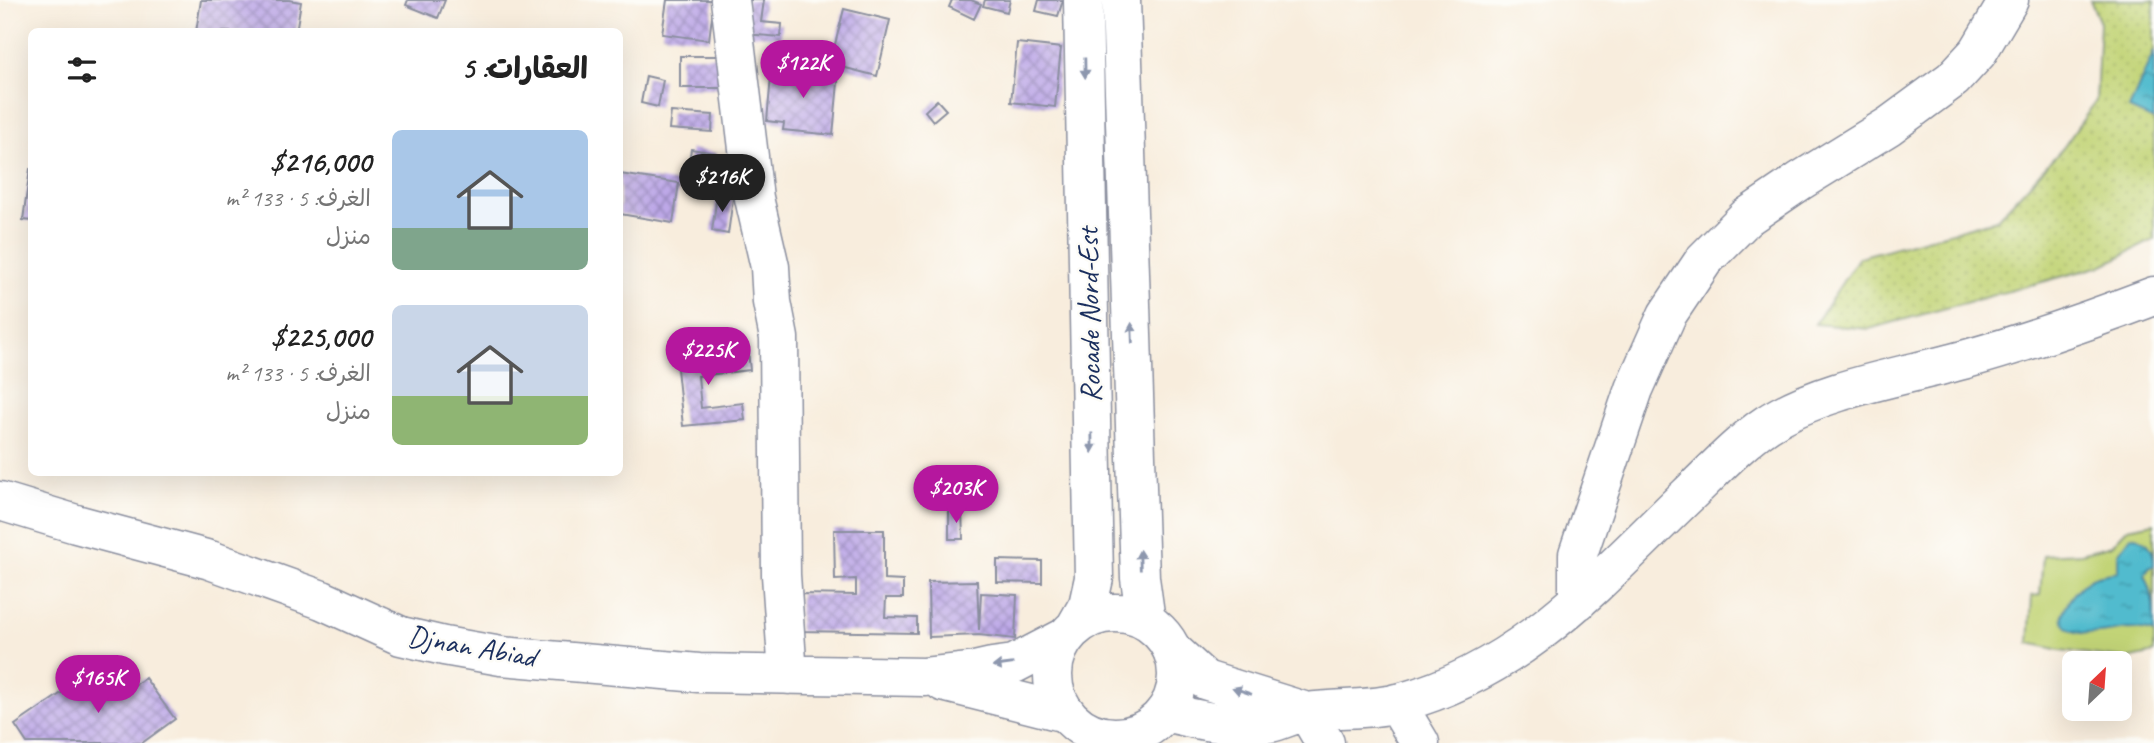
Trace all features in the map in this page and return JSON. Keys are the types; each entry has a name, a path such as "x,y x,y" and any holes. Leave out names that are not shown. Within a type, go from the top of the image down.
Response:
{"main road":[{"path":"730,0 754,198 770,267 772,302 779,338 781,575 788,675"},
{"name":"Rocade Nord-Est","path":"1070,632 1088,605 1094,578 1083,0"},
{"name":"Rocade Nord-Est","path":"1121,0 1140,578 1146,621 1162,638"},
{"path":"1578,601 1578,554 1634,389 1667,315 1704,260 1747,217 1889,126 1953,79 1978,52 2009,0"},
{"path":"1165,712 1202,720 1251,725 1271,723 1316,727 1427,694 1480,672 1549,626 1578,601 1717,467 1767,424 1844,391 1965,360 2154,296"},
{"name":"Djnan Abiad","path":"0,501 210,560 322,600 401,635 443,646 501,656 699,673 924,677"},
{"path":"924,677 1014,664 1089,618 1106,613 1122,613 1137,617 1205,680 1316,727"},
{"path":"1070,632 1056,652 1053,684 1057,699 1071,727"},
{"path":"924,677 1071,727 1122,740 1146,728 1165,712 1172,698 1177,682 1176,666 1162,638"},
{"path":"1396,704 1420,743"}],"green space":[{"path":"2090,0 2154,0 2154,240 2101,266 1869,329 1815,324 1859,257 1996,220 2063,148 2096,101 2100,23"},
{"path":"2154,523 2154,653 2132,658 2132,651 2068,651 2029,643 2032,596 2040,595 2043,555 2081,553 2112,545 2128,528"}],"water":[{"path":"2154,51 2154,120 2129,109"},
{"path":"2131,536 2146,542 2153,554 2154,565 2149,567 2145,575 2152,596 2154,633 2128,629 2086,634 2070,630 2065,625 2063,613 2070,599 2092,578 2118,572 2118,554"}],"building":[{"path":"201,0 301,2 297,28 197,28"},
{"path":"408,0 445,0 438,18 406,5"},
{"path":"667,0 714,0 709,40 662,34"},
{"path":"748,0 764,0 761,22 782,24 781,37 745,34"},
{"path":"952,0 971,0 981,4 974,19 949,7"},
{"path":"985,0 1010,0 1007,12 983,6"},
{"path":"1039,0 1063,0 1058,16 1036,11"},
{"path":"844,9 890,20 877,76 830,64"},
{"path":"1017,43 1061,48 1055,107 1011,102"},
{"path":"779,50 801,54 800,62 777,58"},
{"path":"680,56 724,56 724,88 680,88"},
{"path":"772,66 839,72 833,135 783,130 784,123 767,121"},
{"path":"646,76 663,80 658,107 641,103"},
{"path":"937,100 946,110 933,121 925,111"},
{"path":"671,112 713,115 712,132 669,129"},
{"path":"691,149 716,153 710,191 701,190 702,184 686,182"},
{"path":"623,174 679,183 673,223 623,215"},
{"path":"28,184 28,221 23,220"},
{"path":"717,195 733,198 728,234 712,231"},
{"path":"748,351 750,370 698,376 701,408 743,403 745,420 683,426 676,359"},
{"path":"949,510 962,510 963,539 949,539"},
{"path":"834,530 884,530 884,580 903,581 903,598 886,598 885,617 917,618 917,633 799,631 800,594 856,595 856,579 835,580"},
{"path":"997,560 1042,561 1042,583 997,582"},
{"path":"977,581 979,630 981,593 1017,595 1015,639 979,635 929,637 928,582"},
{"path":"98,668 122,694 145,678 175,719 142,743 27,743 15,725"}]}
